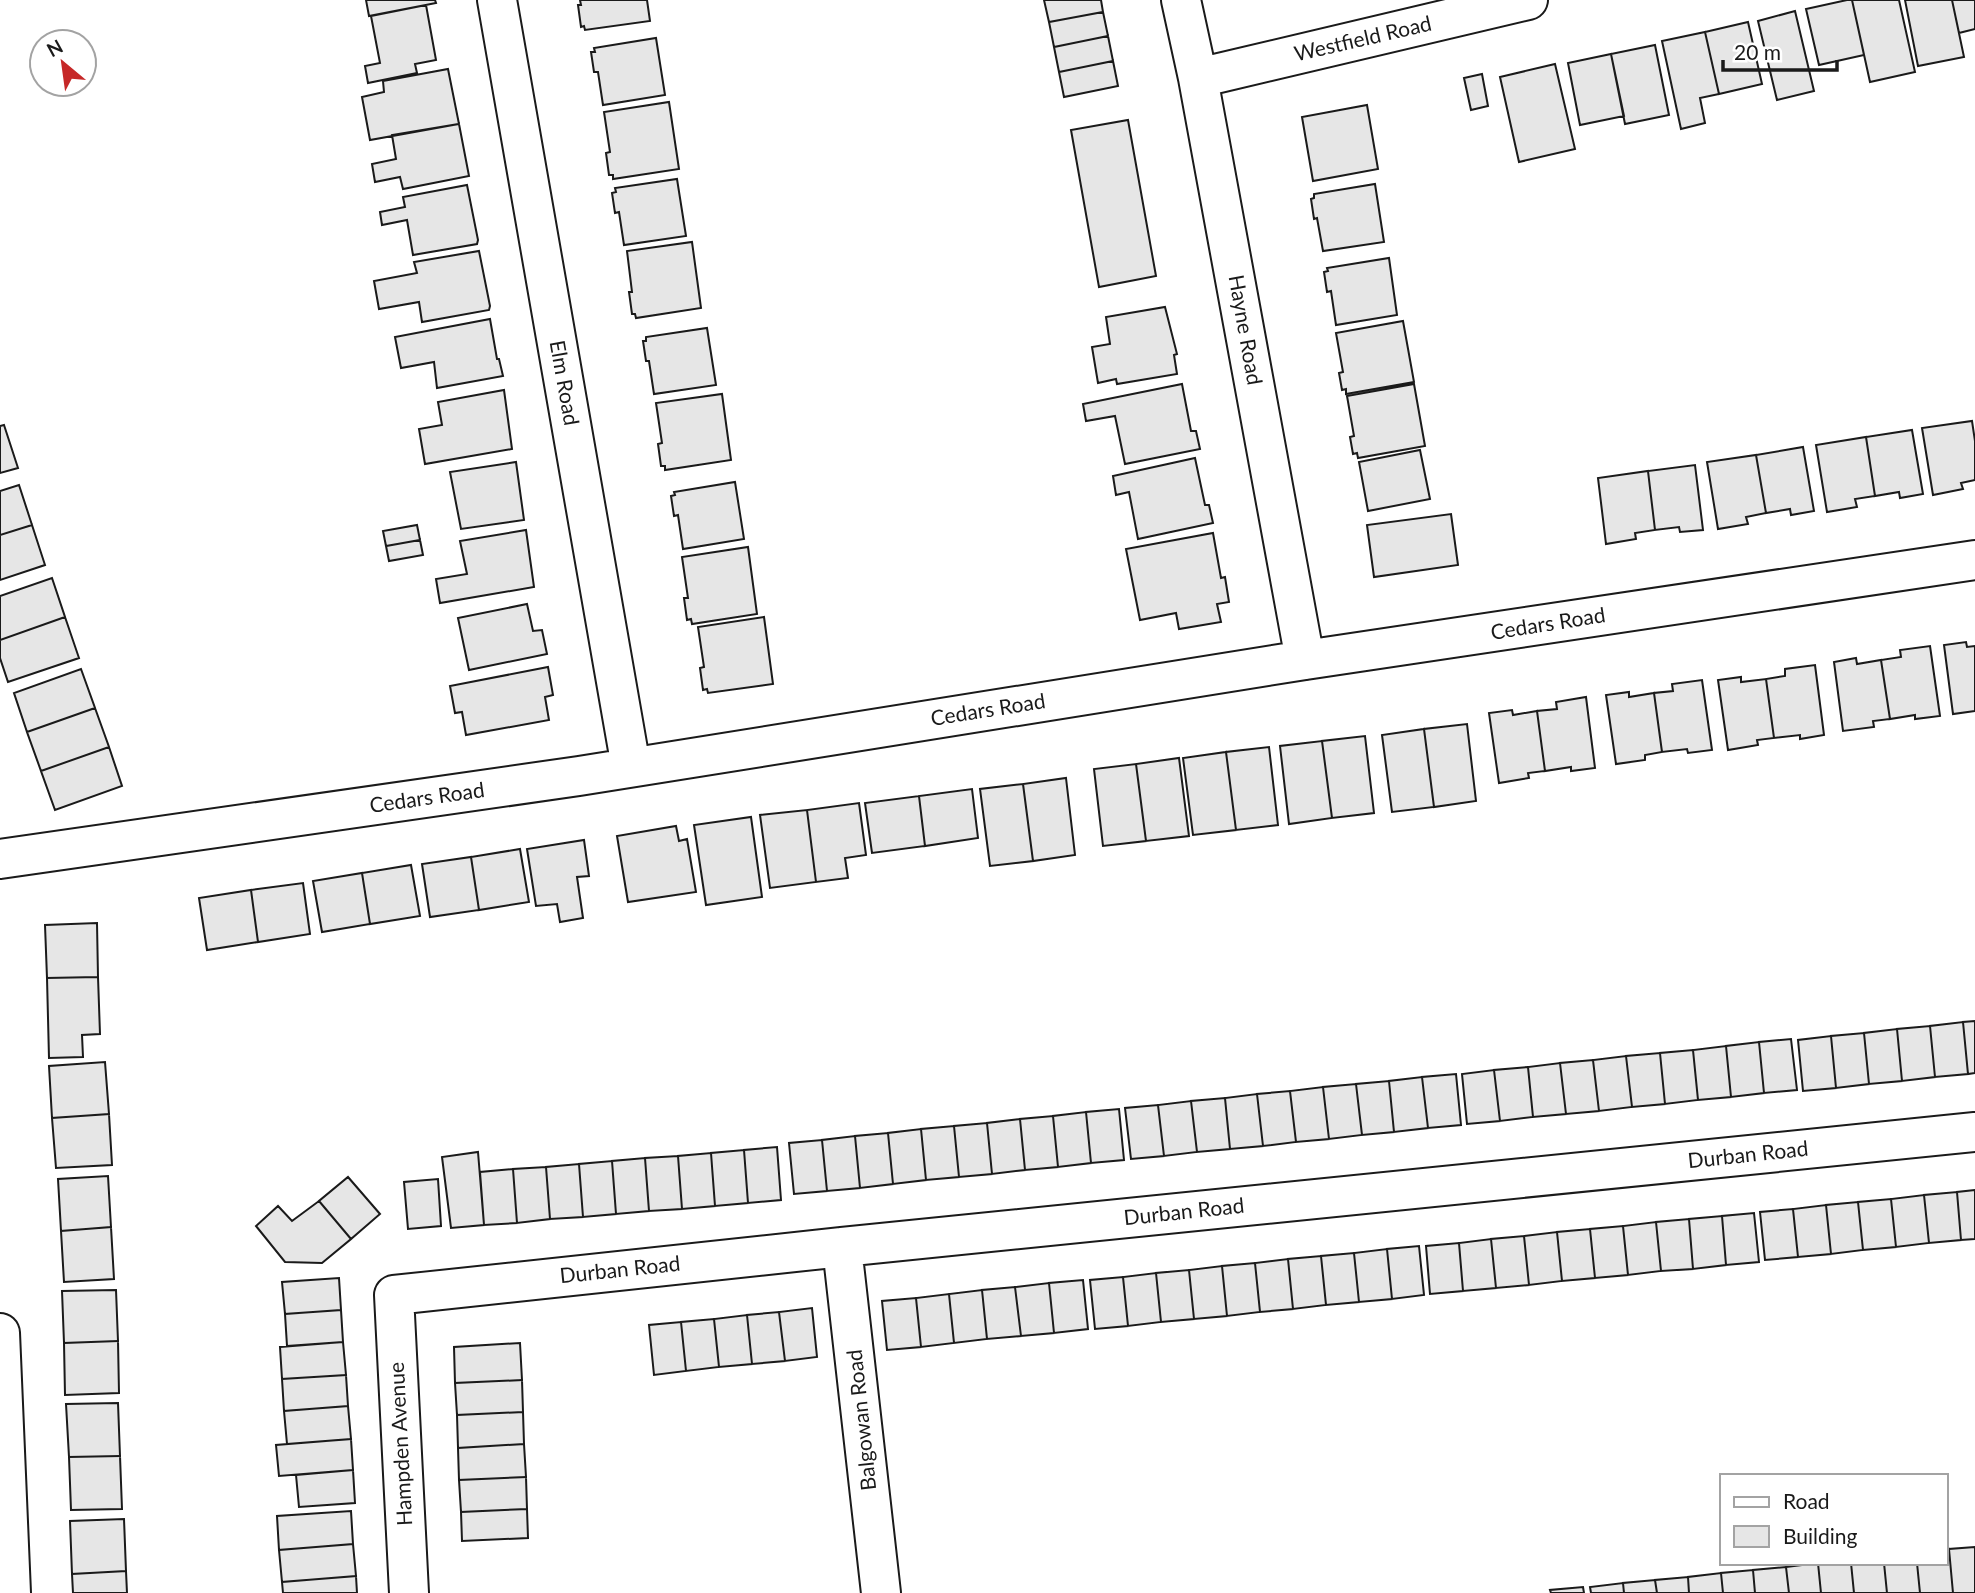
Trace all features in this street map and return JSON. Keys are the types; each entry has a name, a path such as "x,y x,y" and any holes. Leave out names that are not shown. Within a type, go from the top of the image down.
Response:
{"street":[{"name":"Elm Road","path":"497,0 631,767"},
{"name":"Hayne Road","path":"1181,0 1198,78 1305,660"},
{"name":"Westfield Road","path":"1198,78 1528,0"},
{"name":"Cedars Road","path":"0,859 631,767 1305,660 1975,560"},
{"name":"Durban Road","path":"394,1295 1975,1132"},
{"name":"Balgowan Road","path":"842,1247 881,1593"},
{"name":"Hampden Avenue","path":"394,1295 409,1593"},
{"path":"0,1333 11,1593"}],"building":[{"path":"366,0 435,0 436,3 369,16"},
{"path":"580,0 647,0 650,21 585,30 584,26 581,27 578,5 581,5"},
{"path":"1044,0 1101,0 1103,12 1049,22"},
{"path":"1852,0 1864,55 1819,65 1806,9"},
{"path":"1852,0 1899,0 1915,72 1870,82"},
{"path":"1905,0 1952,0 1964,57 1918,66"},
{"path":"1952,0 1975,0 1975,29 1959,33"},
{"path":"426,5 436,60 415,64 417,73 368,83 365,66 380,63 371,16"},
{"path":"1795,11 1814,91 1777,100 1758,21"},
{"path":"1103,12 1108,36 1054,47 1049,22"},
{"path":"1748,22 1762,84 1719,94 1705,32"},
{"path":"1705,32 1719,94 1700,98 1705,123 1681,129 1662,41"},
{"path":"1108,36 1113,61 1059,72 1054,47"},
{"path":"656,38 665,95 603,105 598,72 594,72 591,52 595,52 594,48"},
{"path":"1655,45 1669,115 1625,124 1611,54"},
{"path":"1611,54 1624,116 1580,125 1568,63"},
{"path":"1113,61 1118,86 1064,97 1059,72"},
{"path":"1555,64 1575,149 1519,162 1500,77"},
{"path":"448,69 459,124 370,140 362,97 384,92 383,81"},
{"path":"1482,74 1488,106 1471,110 1464,78"},
{"path":"669,102 679,169 613,179 613,175 609,175 606,153 610,152 604,112"},
{"path":"1367,105 1378,169 1313,181 1302,117"},
{"path":"1128,120 1156,276 1099,287 1071,130"},
{"path":"459,124 469,176 403,189 400,177 375,182 372,164 396,159 392,135"},
{"path":"677,179 686,236 624,245 619,212 615,213 612,193 616,192 615,188"},
{"path":"1375,184 1384,242 1323,251 1317,218 1314,219 1311,199 1314,194"},
{"path":"467,185 477,244 413,255 407,220 382,225 380,212 405,207 403,197"},
{"path":"692,242 701,308 636,318 635,314 632,314 629,292 632,292 627,251"},
{"path":"479,251 489,310 422,322 419,302 379,309 374,281 417,273 414,262"},
{"path":"1389,258 1397,315 1336,325 1331,291 1327,292 1324,272 1328,271 1327,268"},
{"path":"1165,307 1177,354 1174,355 1177,374 1117,384 1116,379 1098,383 1092,347 1110,344 1106,317"},
{"path":"490,319 503,376 437,388 434,362 401,368 395,337"},
{"path":"1403,321 1414,382 1346,394 1346,389 1342,390 1339,373 1343,372 1336,333"},
{"path":"707,328 716,385 654,394 643,341 646,341 646,337"},
{"path":"1182,384 1191,431 1196,431 1200,449 1125,464 1115,416 1086,421 1083,404"},
{"path":"1414,384 1425,446 1358,458 1357,453 1353,454 1350,437 1354,436 1347,396"},
{"path":"504,390 512,449 425,464 419,429 442,425 438,402"},
{"path":"722,394 731,460 665,470 665,466 661,466 658,444 662,443 656,403"},
{"path":"1972,421 1975,480 1961,483 1963,489 1933,495 1922,428"},
{"path":"4,425 18,468 0,473 0,426"},
{"path":"1912,430 1923,494 1900,498 1899,492 1875,496 1866,437"},
{"path":"1866,437 1875,496 1855,499 1857,507 1827,512 1816,445"},
{"path":"1803,447 1814,511 1791,515 1790,509 1766,513 1756,455"},
{"path":"1420,450 1430,499 1368,511 1359,462"},
{"path":"1756,455 1766,513 1746,517 1748,524 1718,529 1707,462"},
{"path":"1195,458 1205,505 1209,505 1213,523 1138,539 1129,492 1116,495 1113,476"},
{"path":"516,462 524,520 461,529 450,472"},
{"path":"1695,465 1703,530 1680,532 1679,527 1655,530 1648,471"},
{"path":"1648,471 1655,530 1635,533 1636,539 1606,544 1598,478"},
{"path":"735,482 744,539 683,549 678,515 674,516 671,496 675,495 674,492"},
{"path":"19,485 32,525 0,535 0,491"},
{"path":"1451,514 1458,565 1374,577 1367,525"},
{"path":"32,525 45,565 0,580 0,535"},
{"path":"417,525 420,540 386,546 383,531"},
{"path":"526,530 534,587 440,603 436,579 467,574 460,541"},
{"path":"1213,533 1221,578 1225,577 1229,602 1217,604 1221,622 1179,629 1176,613 1140,620 1126,549"},
{"path":"420,540 423,555 389,561 386,546"},
{"path":"748,547 757,614 692,624 691,619 687,620 684,598 688,598 682,557"},
{"path":"52,578 65,617 0,640 0,596"},
{"path":"527,604 533,631 542,630 547,654 469,670 458,618"},
{"path":"65,617 79,658 8,682 0,658 0,640"},
{"path":"764,617 773,684 708,693 707,689 703,690 700,668 704,667 698,627"},
{"path":"1966,642 1967,647 1975,646 1975,711 1953,714 1944,645"},
{"path":"1930,646 1940,716 1915,719 1915,715 1890,719 1881,660 1901,657 1900,650"},
{"path":"1856,658 1857,664 1881,660 1890,719 1873,721 1874,727 1843,731 1834,662"},
{"path":"1815,665 1824,735 1800,739 1800,735 1774,738 1766,679 1785,676 1785,669"},
{"path":"548,667 553,695 545,697 549,720 466,735 462,712 455,713 450,686"},
{"path":"81,669 95,708 27,732 14,693"},
{"path":"1741,677 1741,682 1766,679 1774,738 1757,740 1758,745 1728,750 1718,680"},
{"path":"1702,680 1712,750 1662,752 1654,693 1673,691 1672,684"},
{"path":"1629,692 1629,697 1654,693 1662,752 1645,755 1645,760 1616,764 1606,695"},
{"path":"1586,697 1595,768 1571,771 1571,767 1545,771 1537,711 1557,709 1556,702"},
{"path":"95,708 109,747 41,771 27,732"},
{"path":"1512,710 1513,715 1537,711 1545,771 1528,773 1529,778 1499,783 1489,713"},
{"path":"1467,724 1476,801 1434,807 1424,729"},
{"path":"1424,729 1434,807 1392,812 1382,735"},
{"path":"1365,736 1374,813 1332,818 1322,741"},
{"path":"1322,741 1332,818 1289,824 1280,746"},
{"path":"109,747 122,786 55,810 41,771"},
{"path":"1269,747 1278,825 1236,830 1226,752"},
{"path":"1226,752 1236,830 1193,835 1183,758"},
{"path":"1179,758 1189,836 1146,841 1136,764"},
{"path":"1136,764 1146,841 1103,846 1094,769"},
{"path":"1066,778 1075,855 1033,861 1023,784"},
{"path":"1023,784 1033,861 990,866 980,789"},
{"path":"972,789 978,838 925,846 919,796"},
{"path":"919,796 925,846 872,853 865,803"},
{"path":"859,803 866,855 845,858 848,878 816,882 807,810"},
{"path":"807,810 816,882 770,888 760,815"},
{"path":"751,817 762,897 706,905 694,825"},
{"path":"676,826 679,841 687,839 696,892 628,902 617,836"},
{"path":"584,840 589,876 577,877 583,918 560,922 557,904 536,906 527,849"},
{"path":"520,849 529,902 479,910 471,857"},
{"path":"471,857 479,910 430,917 422,864"},
{"path":"411,865 420,916 370,924 362,873"},
{"path":"362,873 370,924 322,932 313,881"},
{"path":"303,883 310,934 258,942 251,890"},
{"path":"251,890 258,942 207,950 199,898"},
{"path":"97,923 98,977 47,978 45,925"},
{"path":"98,977 100,1034 82,1035 83,1057 49,1058 47,978"},
{"path":"1975,1021 1975,1073 1968,1074 1963,1022"},
{"path":"1963,1022 1968,1074 1935,1077 1930,1026"},
{"path":"1930,1026 1935,1077 1902,1081 1897,1029"},
{"path":"1897,1029 1902,1081 1869,1084 1864,1033"},
{"path":"1864,1033 1869,1084 1836,1088 1831,1036"},
{"path":"1831,1036 1836,1088 1803,1091 1798,1040"},
{"path":"1791,1039 1797,1090 1764,1093 1759,1042"},
{"path":"1759,1042 1764,1093 1731,1097 1726,1046"},
{"path":"1726,1046 1731,1097 1698,1100 1693,1050"},
{"path":"1693,1050 1698,1100 1665,1104 1660,1053"},
{"path":"1660,1053 1665,1104 1632,1107 1626,1056"},
{"path":"1626,1056 1632,1107 1599,1111 1593,1060"},
{"path":"1593,1060 1599,1111 1566,1114 1560,1063"},
{"path":"105,1062 109,1114 52,1118 49,1066"},
{"path":"1560,1063 1566,1114 1533,1117 1528,1067"},
{"path":"1528,1067 1533,1117 1500,1121 1494,1070"},
{"path":"1494,1070 1500,1121 1467,1124 1462,1074"},
{"path":"1456,1074 1461,1125 1428,1128 1422,1077"},
{"path":"1422,1077 1428,1128 1394,1132 1389,1081"},
{"path":"1389,1081 1394,1132 1362,1135 1356,1084"},
{"path":"1356,1084 1362,1135 1329,1139 1323,1087"},
{"path":"1323,1087 1329,1139 1296,1142 1290,1091"},
{"path":"1290,1091 1296,1142 1263,1146 1257,1094"},
{"path":"1257,1094 1263,1146 1230,1149 1225,1098"},
{"path":"1225,1098 1230,1149 1197,1152 1191,1101"},
{"path":"1191,1101 1197,1152 1164,1156 1158,1105"},
{"path":"1158,1105 1164,1156 1131,1159 1125,1108"},
{"path":"1119,1109 1124,1160 1091,1163 1086,1112"},
{"path":"1086,1112 1091,1163 1058,1167 1053,1116"},
{"path":"109,1114 112,1165 56,1168 52,1118"},
{"path":"1053,1116 1058,1167 1025,1170 1020,1119"},
{"path":"1020,1119 1025,1170 992,1174 987,1123"},
{"path":"987,1123 992,1174 959,1177 954,1126"},
{"path":"954,1126 959,1177 926,1180 921,1129"},
{"path":"921,1129 926,1180 893,1184 888,1133"},
{"path":"888,1133 893,1184 860,1188 855,1136"},
{"path":"855,1136 860,1188 827,1191 822,1140"},
{"path":"822,1140 827,1191 794,1194 789,1143"},
{"path":"777,1147 781,1200 748,1203 744,1150"},
{"path":"744,1150 748,1203 715,1206 711,1153"},
{"path":"478,1152 484,1225 451,1228 442,1157"},
{"path":"711,1153 715,1206 682,1209 678,1156"},
{"path":"678,1156 682,1209 649,1211 645,1158"},
{"path":"645,1158 649,1211 616,1214 612,1161"},
{"path":"612,1161 616,1214 583,1217 579,1164"},
{"path":"579,1164 583,1217 550,1219 546,1167"},
{"path":"546,1167 550,1219 517,1223 513,1169"},
{"path":"513,1169 517,1223 484,1225 480,1172"},
{"path":"108,1176 111,1227 61,1231 58,1179"},
{"path":"348,1177 380,1214 351,1239 319,1201"},
{"path":"438,1179 441,1226 408,1229 404,1182"},
{"path":"1975,1190 1975,1239 1961,1240 1957,1192"},
{"path":"1957,1192 1961,1240 1929,1243 1924,1195"},
{"path":"1924,1195 1929,1243 1896,1247 1891,1199"},
{"path":"1891,1199 1896,1247 1863,1250 1858,1202"},
{"path":"319,1201 351,1239 322,1263 285,1262 256,1226 278,1206 292,1221"},
{"path":"1858,1202 1863,1250 1831,1254 1826,1205"},
{"path":"1826,1205 1831,1254 1798,1257 1793,1209"},
{"path":"1793,1209 1798,1257 1765,1260 1760,1212"},
{"path":"1754,1213 1759,1262 1726,1265 1722,1216"},
{"path":"1722,1216 1726,1265 1693,1269 1689,1219"},
{"path":"1689,1219 1693,1269 1661,1271 1656,1222"},
{"path":"1656,1222 1661,1271 1628,1275 1623,1226"},
{"path":"1623,1226 1628,1275 1595,1278 1590,1229"},
{"path":"111,1227 114,1279 64,1282 61,1231"},
{"path":"1590,1229 1595,1278 1562,1281 1557,1232"},
{"path":"1557,1232 1562,1281 1529,1285 1524,1236"},
{"path":"1524,1236 1529,1285 1496,1288 1491,1239"},
{"path":"1491,1239 1496,1288 1463,1291 1459,1243"},
{"path":"1459,1243 1463,1291 1430,1294 1426,1246"},
{"path":"1419,1246 1424,1295 1392,1299 1387,1249"},
{"path":"1387,1249 1392,1299 1359,1302 1354,1253"},
{"path":"1354,1253 1359,1302 1326,1305 1321,1256"},
{"path":"1321,1256 1326,1305 1293,1309 1288,1259"},
{"path":"1288,1259 1293,1309 1260,1312 1255,1263"},
{"path":"1255,1263 1260,1312 1227,1316 1222,1266"},
{"path":"1222,1266 1227,1316 1194,1319 1189,1270"},
{"path":"1189,1270 1194,1319 1161,1322 1156,1273"},
{"path":"1156,1273 1161,1322 1128,1326 1123,1277"},
{"path":"1123,1277 1128,1326 1095,1329 1090,1280"},
{"path":"339,1278 341,1310 285,1314 282,1282"},
{"path":"1083,1280 1088,1329 1054,1333 1049,1283"},
{"path":"1049,1283 1054,1333 1021,1336 1015,1287"},
{"path":"1015,1287 1021,1336 987,1339 982,1290"},
{"path":"116,1290 118,1341 64,1343 62,1291"},
{"path":"982,1290 987,1339 954,1343 949,1294"},
{"path":"949,1294 954,1343 921,1347 916,1298"},
{"path":"916,1298 921,1347 887,1350 882,1301"},
{"path":"812,1308 817,1357 785,1361 779,1312"},
{"path":"341,1310 343,1342 287,1346 285,1314"},
{"path":"779,1312 785,1361 752,1364 747,1315"},
{"path":"747,1315 752,1364 719,1367 714,1319"},
{"path":"714,1319 719,1367 686,1371 681,1322"},
{"path":"681,1322 686,1371 654,1375 649,1325"},
{"path":"118,1341 119,1393 65,1395 64,1343"},
{"path":"343,1342 346,1375 282,1379 280,1347"},
{"path":"520,1343 522,1380 455,1383 454,1347"},
{"path":"346,1375 348,1406 284,1411 282,1379"},
{"path":"522,1380 523,1412 457,1415 455,1383"},
{"path":"118,1403 120,1456 69,1457 66,1404"},
{"path":"348,1406 351,1439 287,1444 284,1411"},
{"path":"523,1412 524,1444 458,1448 457,1415"},
{"path":"351,1439 353,1470 279,1476 276,1445"},
{"path":"524,1444 526,1477 459,1480 458,1448"},
{"path":"120,1456 122,1509 71,1510 69,1457"},
{"path":"353,1470 355,1503 299,1507 296,1475"},
{"path":"526,1477 527,1509 461,1512 459,1480"},
{"path":"527,1509 528,1538 462,1541 461,1512"},
{"path":"351,1511 353,1544 279,1550 277,1516"},
{"path":"124,1519 126,1571 72,1574 70,1521"},
{"path":"353,1544 356,1576 282,1582 279,1550"},
{"path":"1975,1547 1975,1593 1953,1593 1949,1549"},
{"path":"1947,1550 1953,1593 1920,1593 1917,1565 1947,1565"},
{"path":"1818,1565 1821,1593 1789,1593 1786,1567"},
{"path":"1818,1565 1851,1565 1854,1593 1821,1593"},
{"path":"1851,1565 1884,1565 1887,1593 1854,1593"},
{"path":"1884,1565 1917,1565 1920,1593 1887,1593"},
{"path":"1786,1567 1789,1593 1755,1593 1753,1570"},
{"path":"1753,1570 1755,1593 1723,1593 1721,1573"},
{"path":"126,1571 127,1593 73,1593 72,1574"},
{"path":"1721,1573 1723,1593 1689,1593 1688,1577"},
{"path":"356,1576 357,1593 283,1593 282,1582"},
{"path":"1688,1577 1689,1593 1657,1593 1655,1580"},
{"path":"1655,1580 1657,1593 1624,1593 1623,1583"},
{"path":"1623,1583 1624,1593 1591,1593 1590,1587"},
{"path":"1583,1587 1584,1593 1551,1593 1550,1590"}]}
